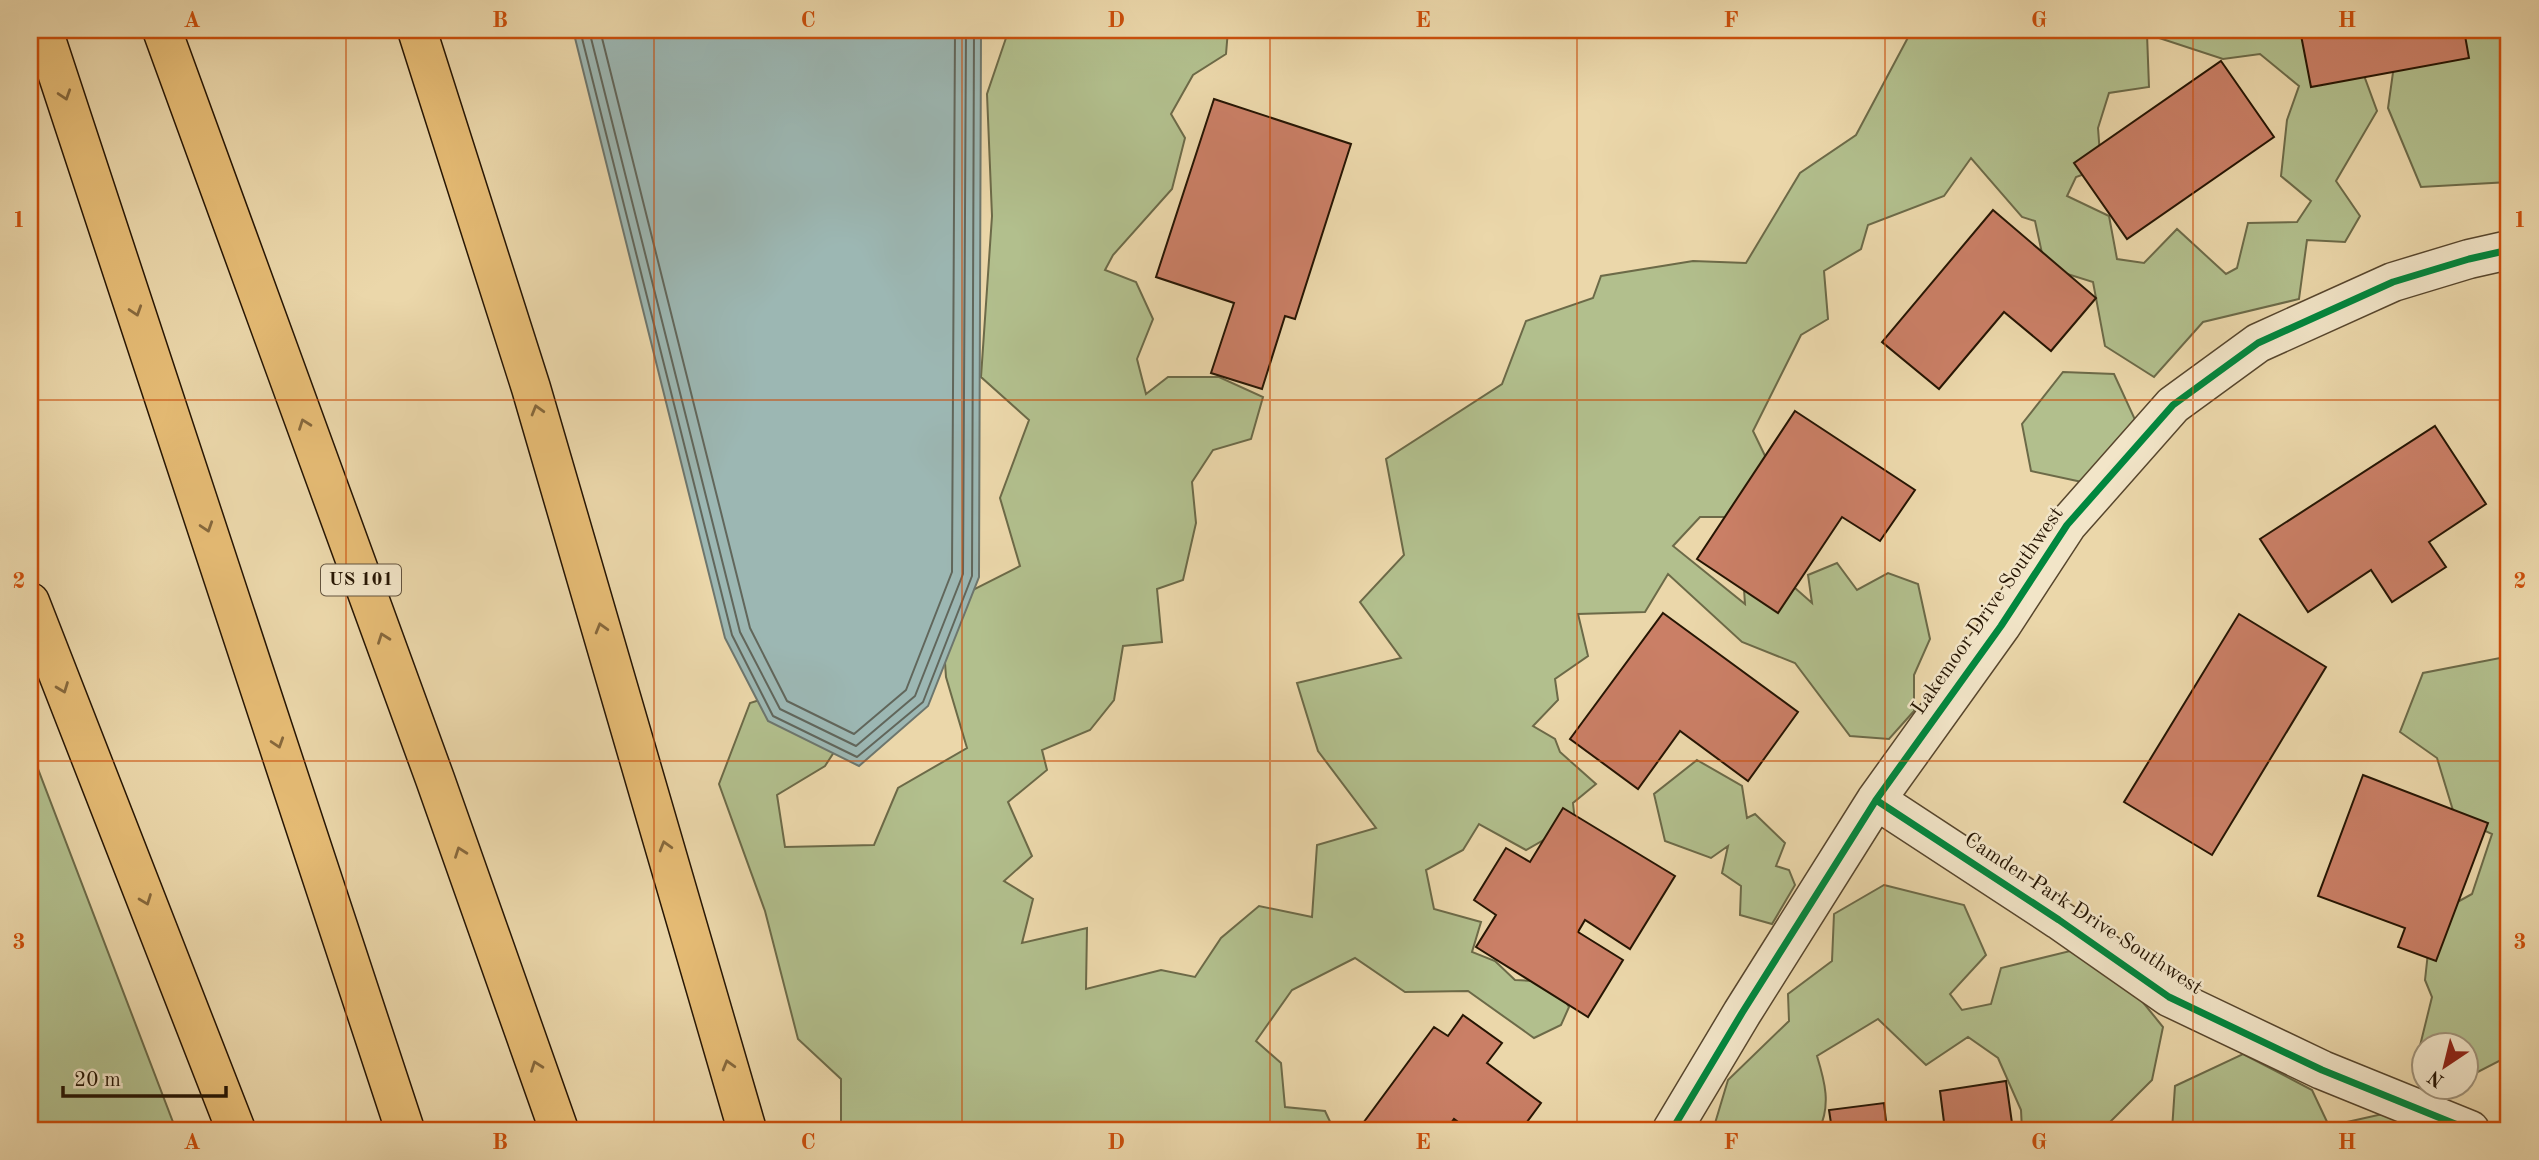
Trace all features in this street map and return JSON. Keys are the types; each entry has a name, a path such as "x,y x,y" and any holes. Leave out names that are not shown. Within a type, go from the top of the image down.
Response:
{"highway":[{"path":"43,30 405,1130"},
{"name":"US 101","path":"162,30 435,779 559,1130"},
{"path":"417,30 531,387 747,1130"},
{"path":"30,602 236,1130"}],"street":[{"name":"Lakemoor Drive Southwest","path":"1672,1130 1876,800 2001,626 2067,524 2173,405 2258,343 2393,282 2509,250"},
{"name":"Camden Park Drive Southwest","path":"1876,800 2059,920 2169,997 2322,1070 2470,1130"}],"green space":[{"path":"1005,30 1228,30 1226,54 1193,75 1171,114 1185,138 1172,189 1113,255 1105,270 1136,282 1153,319 1137,359 1146,394 1168,377 1219,377 1263,397 1251,439 1213,450 1192,482 1196,523 1183,580 1157,589 1162,642 1123,646 1114,700 1090,730 1042,750 1047,770 1008,802 1032,856 1004,881 1033,899 1022,943 1087,928 1086,989 1161,970 1195,977 1221,938 1259,906 1312,917 1317,845 1376,828 1318,751 1297,683 1401,658 1360,602 1404,555 1386,459 1502,384 1526,321 1593,298 1601,276 1693,261 1746,263 1800,173 1856,135 1912,30 2337,30 2355,51 2377,111 2336,181 2360,216 2345,242 2307,240 2299,299 2203,322 2154,377 2105,346 2093,282 2045,267 2035,221 2022,217 1971,158 1944,196 1868,225 1861,249 1824,271 1828,319 1801,335 1753,431 1769,464 1735,517 1700,517 1673,546 1745,604 1744,589 1795,588 1812,603 1808,575 1837,563 1857,590 1888,573 1918,584 1930,639 1914,675 1914,711 1889,739 1850,736 1795,663 1742,642 1668,574 1645,612 1578,614 1588,656 1555,679 1558,700 1533,726 1555,739 1560,752 1596,784 1573,803 1575,822 1526,850 1479,824 1463,850 1426,870 1434,909 1481,922 1472,952 1495,961 1515,980 1553,982 1569,1007 1561,1025 1534,1038 1468,991 1405,992 1355,958 1292,990 1256,1041 1281,1063 1285,1107 1325,1111 1334,1130 841,1130 841,1079 798,1039 765,911 719,784 750,703 820,681 851,726 825,766 777,795 785,847 874,845 898,788 967,748 946,677 941,606 1020,566 1000,498 1029,420 981,377 992,216 987,94 1006,38","holes":["2147,34 2223,59 2260,54 2299,86 2287,120 2281,176 2311,201 2297,222 2248,223 2237,268 2226,274 2177,229 2144,263 2117,259 2109,216 2067,196 2076,177 2101,168 2098,128 2109,93 2149,87"]},
{"path":"2485,30 2509,30 2509,182 2421,187 2388,108 2396,51"},
{"path":"2063,372 2114,374 2137,424 2110,488 2031,471 2022,424"},
{"path":"2500,658 2509,660 2509,1056 2480,1071 2480,1030 2424,1030 2432,997 2425,980 2432,916 2472,894 2492,834 2455,817 2437,758 2400,732 2423,673"},
{"path":"30,748 176,1130 30,1130"},
{"path":"1697,760 1742,786 1747,818 1755,814 1785,843 1776,866 1789,870 1795,885 1772,924 1740,915 1741,886 1722,873 1728,846 1711,858 1665,841 1654,794"},
{"path":"1884,885 1964,905 1986,955 1950,994 1962,1010 1991,1004 2001,968 2070,951 2137,995 2163,1027 2152,1080 2107,1125 2106,1130 2022,1130 2021,1110 1998,1058 1968,1037 1926,1065 1878,1019 1817,1056 1826,1102 1819,1130 1713,1130 1728,1080 1789,1021 1788,994 1832,961 1834,914"},
{"path":"2243,1054 2312,1090 2329,1126 2387,1113 2422,1130 2172,1130 2175,1086"}],"water":[{"path":"573,30 981,30 979,577 928,706 859,766 768,721 725,638"}],"building":[{"path":"2300,30 2464,30 2469,58 2311,87"},
{"path":"2221,61 2274,137 2127,239 2074,163"},
{"path":"1214,99 1351,144 1295,319 1285,316 1262,389 1211,373 1234,303 1156,277"},
{"path":"1993,210 2096,298 2051,351 2004,312 1939,389 1882,342"},
{"path":"1795,411 1915,490 1880,541 1842,517 1778,613 1697,559"},
{"path":"2435,426 2486,504 2429,542 2446,567 2392,602 2371,570 2308,612 2260,539"},
{"path":"1663,613 1798,712 1748,781 1680,731 1638,789 1570,739"},
{"path":"2239,614 2326,667 2212,855 2124,802"},
{"path":"2363,775 2488,823 2436,961 2398,947 2405,928 2318,896"},
{"path":"1563,808 1675,876 1630,949 1585,920 1578,932 1623,960 1588,1017 1476,947 1496,915 1474,900 1506,848 1530,862"},
{"path":"1463,1015 1502,1043 1487,1063 1541,1103 1521,1130 1469,1130 1454,1119 1446,1130 1358,1130 1434,1027 1448,1036"},
{"path":"2006,1081 2013,1130 1945,1130 1940,1091"},
{"path":"1884,1103 1887,1130 1832,1130 1829,1110"}],"cycle path":[{"path":"1672,1130 1876,800 2001,626 2067,525 2173,405 2258,343 2393,282 2509,250"},
{"path":"1876,800 2059,920 2169,997 2322,1070 2470,1130"}]}
